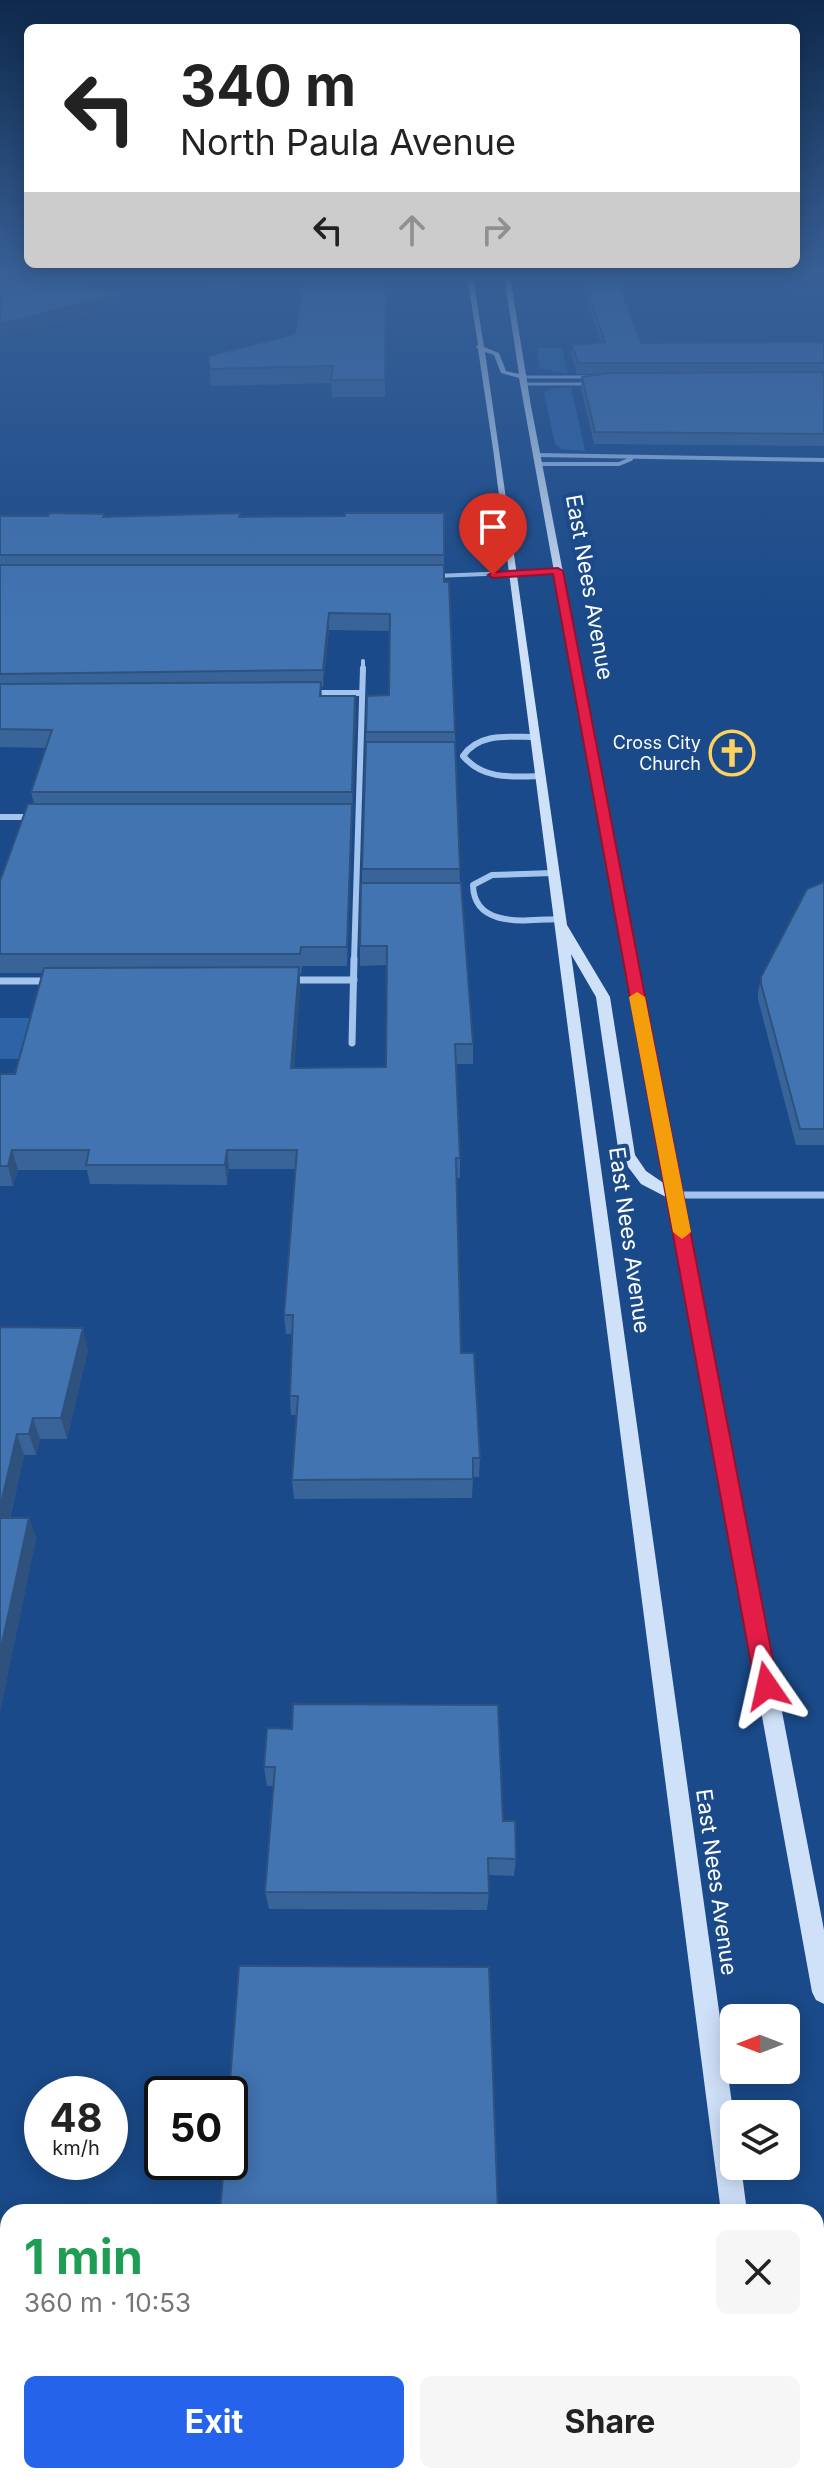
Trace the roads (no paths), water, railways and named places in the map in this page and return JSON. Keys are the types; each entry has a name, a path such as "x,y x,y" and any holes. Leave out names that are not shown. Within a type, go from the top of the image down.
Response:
{"main road":[{"name":"East Nees Avenue","path":"487,392 733,2204"},
{"name":"East Nees Avenue","path":"525,392 824,1992"},
{"path":"559,919 603,997 627,1155 640,1177 656,1188 675,1195"}],"street":[{"path":"538,459 616,455 632,459 824,460"},
{"path":"538,459 619,464 632,459"},
{"path":"427,576 558,571"},
{"path":"352,1043 363,661"},
{"path":"299,694 362,693"},
{"path":"463,756 472,744 485,739 535,737"},
{"path":"360,756 374,756"},
{"path":"452,756 463,756 480,772 501,777 541,776"},
{"path":"343,816 358,816"},
{"path":"0,817 47,817"},
{"path":"553,873 492,875 473,885 471,896 486,914 500,918 559,919"},
{"path":"356,896 372,896"},
{"path":"277,980 354,980"},
{"path":"0,981 62,981"},
{"path":"675,1195 824,1195"}],"place":[{"name":"Cross City Church","path":"732,753"}]}
